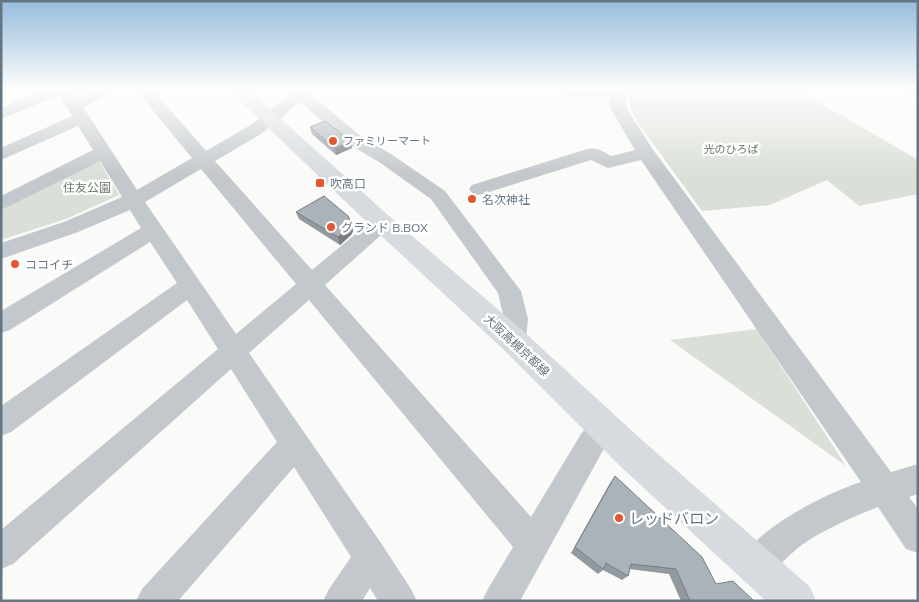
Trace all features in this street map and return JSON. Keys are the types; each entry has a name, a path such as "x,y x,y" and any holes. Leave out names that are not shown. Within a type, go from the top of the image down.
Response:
{"main road":[{"name":"大阪高槻京都線","path":"269,118 796,601"}],"street":[{"path":"1,156 48,118"},
{"path":"80,118 399,601"},
{"path":"167,118 310,287 533,545"},
{"path":"1,251 71,227 134,200 255,130 269,118"},
{"path":"330,118 356,141 438,194 509,291 516,319 513,340"},
{"path":"624,118 646,153 918,537"},
{"path":"1,204 102,152"},
{"path":"479,189 593,153 608,162 646,153"},
{"path":"1,552 382,223"},
{"path":"1,323 154,230"},
{"path":"1,423 190,286"},
{"path":"500,601 603,426"},
{"path":"154,601 295,444"},
{"path":"756,564 788,535 853,500 918,478"},
{"path":"341,601 371,558"}],"green space":[{"name":"光のひろば","path":"635,118 846,118 918,160 918,194 859,206 827,180 770,205 702,211"},
{"name":"住友公園","path":"99,161 119,195 66,219 1,240 1,208"},
{"path":"757,329 846,466 670,340"}],"building":[{"path":"325,121 351,141 335,148 310,127"},
{"name":"グランド B.BOX","path":"324,196 348,216 351,223 350,228 338,237 296,212"},
{"name":"レッドバロン","path":"615,476 702,557 716,584 733,581 754,601 690,601 676,569 631,564 628,576 606,563 603,569 575,547"}],"place":[{"name":"ファミリーマート","path":"333,141"},
{"name":"吹高口","path":"320,183"},
{"name":"名次神社","path":"472,199"},
{"name":"グランド B.BOX","path":"331,227"},
{"name":"ココイチ","path":"15,264"},
{"name":"レッドバロン","path":"619,518"}]}
